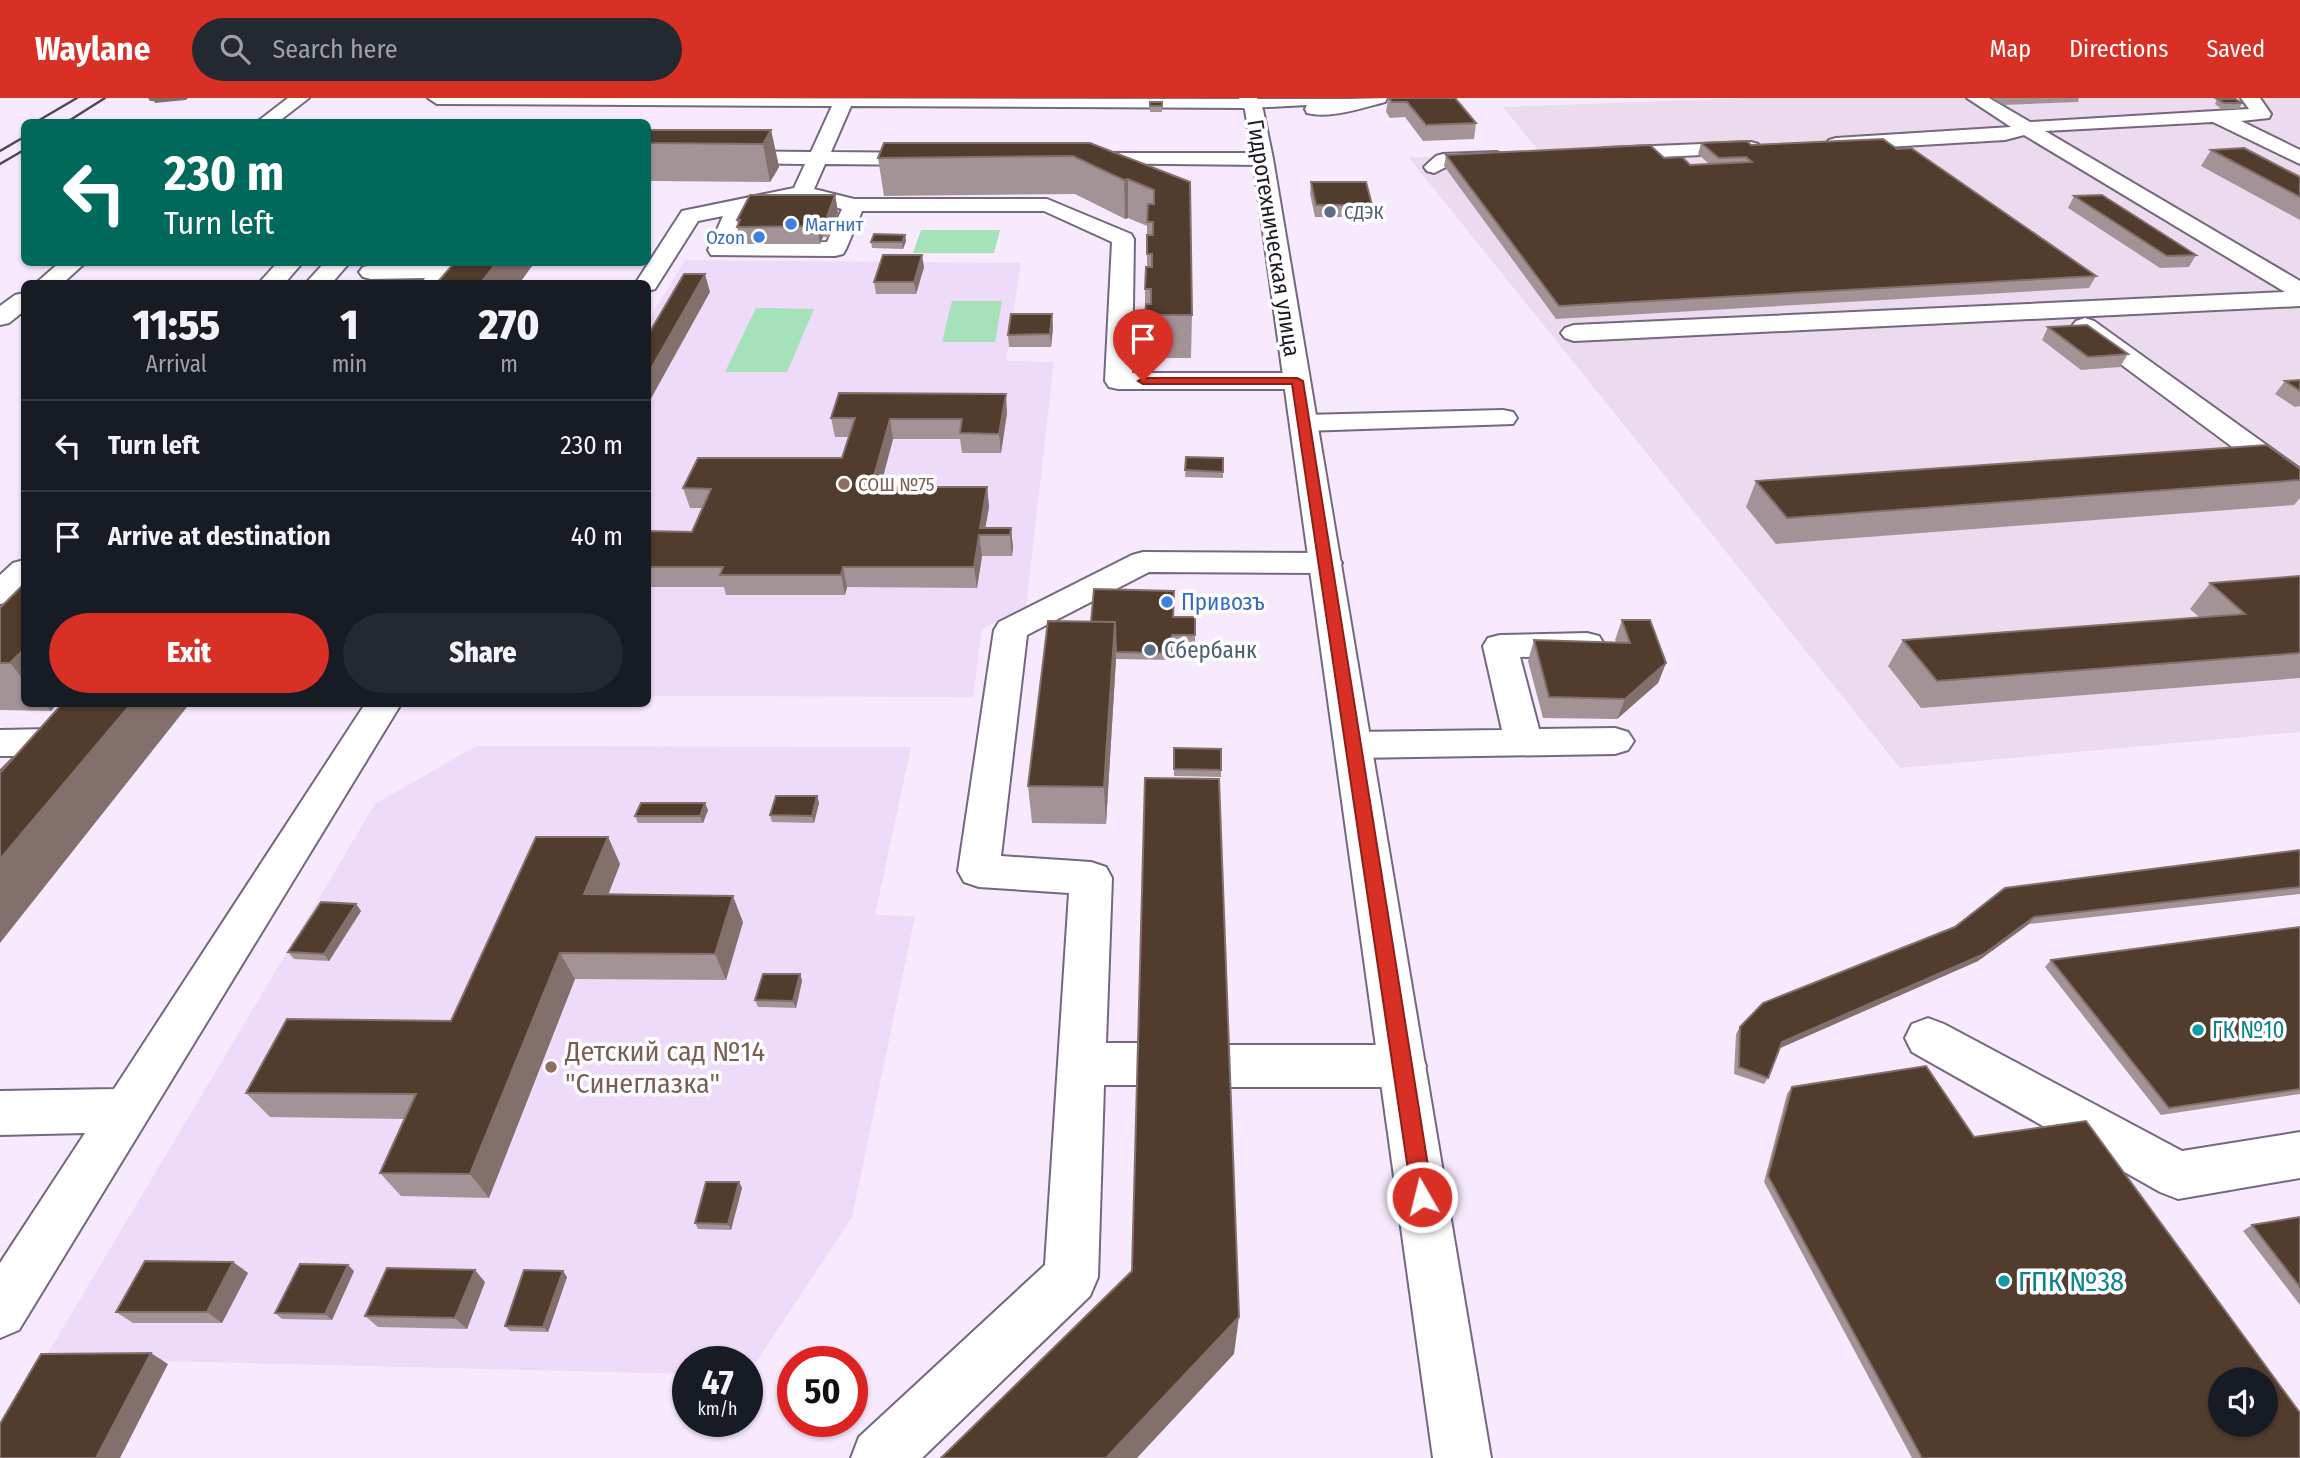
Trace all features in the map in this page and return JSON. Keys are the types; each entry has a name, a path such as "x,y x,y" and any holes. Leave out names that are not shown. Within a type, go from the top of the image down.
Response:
{"street":[{"path":"270,119 300,98"},
{"path":"437,98 1242,103 1324,108 1377,98"},
{"path":"492,115 511,98"},
{"path":"1242,103 1340,98"},
{"path":"1976,98 2300,291"},
{"path":"2180,98 2300,158"},
{"path":"1813,145 2005,134 2026,128 2262,114 2250,98"},
{"path":"802,193 844,100"},
{"name":"Гидротехническая улица","path":"1242,103 1263,159 1462,1458"},
{"path":"1580,155 1772,147"},
{"path":"651,156 957,159"},
{"path":"1434,167 1443,160 1512,158"},
{"path":"1055,159 1263,159"},
{"path":"650,280 690,216 739,204 802,193 855,205 1047,205 1123,239 1118,381 1297,381"},
{"path":"739,204 719,250 835,249 855,205"},
{"path":"52,280 70,266"},
{"path":"274,280 288,266"},
{"path":"321,280 335,266"},
{"path":"370,273 443,271 436,280"},
{"path":"1574,333 2300,299"},
{"path":"0,318 21,302"},
{"path":"2063,310 2300,482"},
{"path":"1304,423 1503,418"},
{"path":"880,1458 1071,1277 1091,878 979,871 1011,630 1143,562 1326,563"},
{"path":"0,594 21,573"},
{"path":"1523,740 1500,646 1597,643"},
{"path":"0,1311 381,707"},
{"path":"1354,745 1523,740 1615,741"},
{"path":"0,743 51,742 0,797"},
{"path":"1928,1038 2178,1175 2300,1155"},
{"path":"1082,1064 1139,1064"},
{"path":"1224,1066 1403,1066"},
{"path":"0,1113 127,1110"}],"shaded area":[{"path":"1752,98 2300,98 2300,732 1900,768 1409,158 1538,150 1503,107"},
{"name":"СОШ №75","path":"685,260 1021,263 1006,361 1054,362 1026,607 982,629 973,697 651,696 651,316"},
{"name":"Детский сад №14 \"Синеглазка\"","path":"476,746 911,747 875,915 915,916 852,1217 763,1352 763,1346 672,1346 672,1374 45,1358 375,804"}],"green space":[{"path":"921,230 1000,230 994,253 913,253"},
{"path":"952,301 1002,301 995,342 942,342"},
{"path":"756,308 814,309 787,372 725,372"}],"building":[{"path":"1389,98 1455,98 1476,123 1426,125 1407,102 1392,102"},
{"path":"2217,99 2235,99 2242,103 2224,103"},
{"path":"1150,102 1162,102 1162,106 1150,106"},
{"path":"651,130 771,130 763,144 651,143"},
{"path":"1883,139 1897,149 1911,148 2096,276 1559,306 1446,155 1650,145 1664,158 1682,157 1690,165 1752,162 1746,157 1719,158 1701,143 1747,141 1751,145"},
{"path":"884,143 1090,143 1190,182 1192,315 1145,315 1146,304 1151,304 1151,289 1145,289 1146,267 1152,267 1152,254 1147,254 1147,235 1153,235 1153,222 1147,222 1148,204 1154,204 1154,190 1128,179 1124,180 1073,156 878,158"},
{"path":"2244,148 2300,177 2300,197 2211,150"},
{"path":"1311,182 1366,182 1372,205 1316,205"},
{"path":"750,195 835,195 826,219 820,219 817,226 737,227 740,220 737,220"},
{"path":"2102,195 2196,255 2167,256 2074,196"},
{"path":"874,234 905,235 902,242 871,242"},
{"path":"883,255 922,255 914,282 874,282"},
{"path":"452,266 494,266 483,280 439,280"},
{"path":"684,274 705,274 651,369 651,330"},
{"path":"1011,314 1052,314 1050,334 1008,335"},
{"path":"2087,325 2128,354 2088,357 2048,327"},
{"path":"2300,380 2300,391 2285,381"},
{"path":"839,393 1006,394 999,434 960,433 962,419 890,419 871,487 987,487 980,528 1011,528 1010,535 979,535 974,567 843,567 841,575 720,575 723,567 651,567 651,531 692,532 711,489 683,488 698,458 842,458 855,418 831,418"},
{"path":"2267,445 2300,469 2300,480 1787,518 1756,481"},
{"path":"1186,457 1223,458 1223,472 1185,470"},
{"path":"2300,576 2300,653 1937,681 1903,640 2245,614 2210,583"},
{"path":"21,587 21,652 10,663 0,663 0,608"},
{"path":"1094,589 1174,591 1173,617 1195,617 1195,635 1172,635 1171,653 1116,652 1115,622 1091,622"},
{"path":"1622,620 1650,620 1666,663 1625,699 1549,697 1534,640 1630,643"},
{"path":"1048,621 1115,622 1104,787 1028,786"},
{"path":"59,707 128,707 0,859 0,773"},
{"path":"1174,748 1221,749 1221,770 1174,769"},
{"path":"1145,778 1219,779 1239,1317 1106,1458 941,1458 1132,1271"},
{"path":"776,796 817,796 812,816 770,815"},
{"path":"641,803 705,803 700,816 635,816"},
{"path":"536,837 608,837 584,894 733,896 715,954 560,953 470,1174 380,1173 416,1094 246,1093 287,1019 451,1021"},
{"path":"2300,850 2300,887 2034,917 1984,954 1782,1042 1768,1078 1739,1067 1740,1027 1763,1003 1955,927 2005,888"},
{"path":"321,902 356,904 324,954 288,952"},
{"name":"ГК №10","path":"2300,927 2300,1089 2169,1108 2051,960"},
{"path":"763,974 800,974 793,1001 755,1000"},
{"name":"ГПК №38","path":"1926,1066 1974,1137 2086,1121 2266,1367 2208,1367 2208,1437 2278,1437 2278,1383 2300,1413 2300,1458 1922,1458 1768,1176 1792,1087"},
{"path":"706,1182 739,1182 728,1224 695,1223"},
{"path":"2300,1217 2300,1287 2252,1225"},
{"path":"145,1261 233,1262 207,1312 116,1312"},
{"path":"300,1264 348,1265 325,1314 275,1313"},
{"path":"387,1268 475,1270 455,1318 365,1316"},
{"path":"524,1270 563,1271 543,1327 505,1326"},
{"path":"151,1353 96,1458 0,1458 0,1424 41,1354"}],"railway":[{"path":"41,119 77,98"},
{"path":"72,119 105,98"},
{"path":"0,151 21,139"},
{"path":"0,164 21,152"}],"place":[{"name":"СДЭК","path":"1330,212"},
{"name":"Магнит","path":"791,224"},
{"name":"Ozon","path":"759,237"},
{"name":"СОШ №75","path":"844,484"},
{"name":"Привозъ","path":"1167,602"},
{"name":"Сбербанк","path":"1150,650"},
{"name":"ГК №10","path":"2198,1030"},
{"name":"Детский сад №14 \"Синеглазка\"","path":"551,1067"},
{"name":"ГПК №38","path":"2004,1281"}],"route":[{"path":"1143,381 1297,381 1422,1197"}]}
